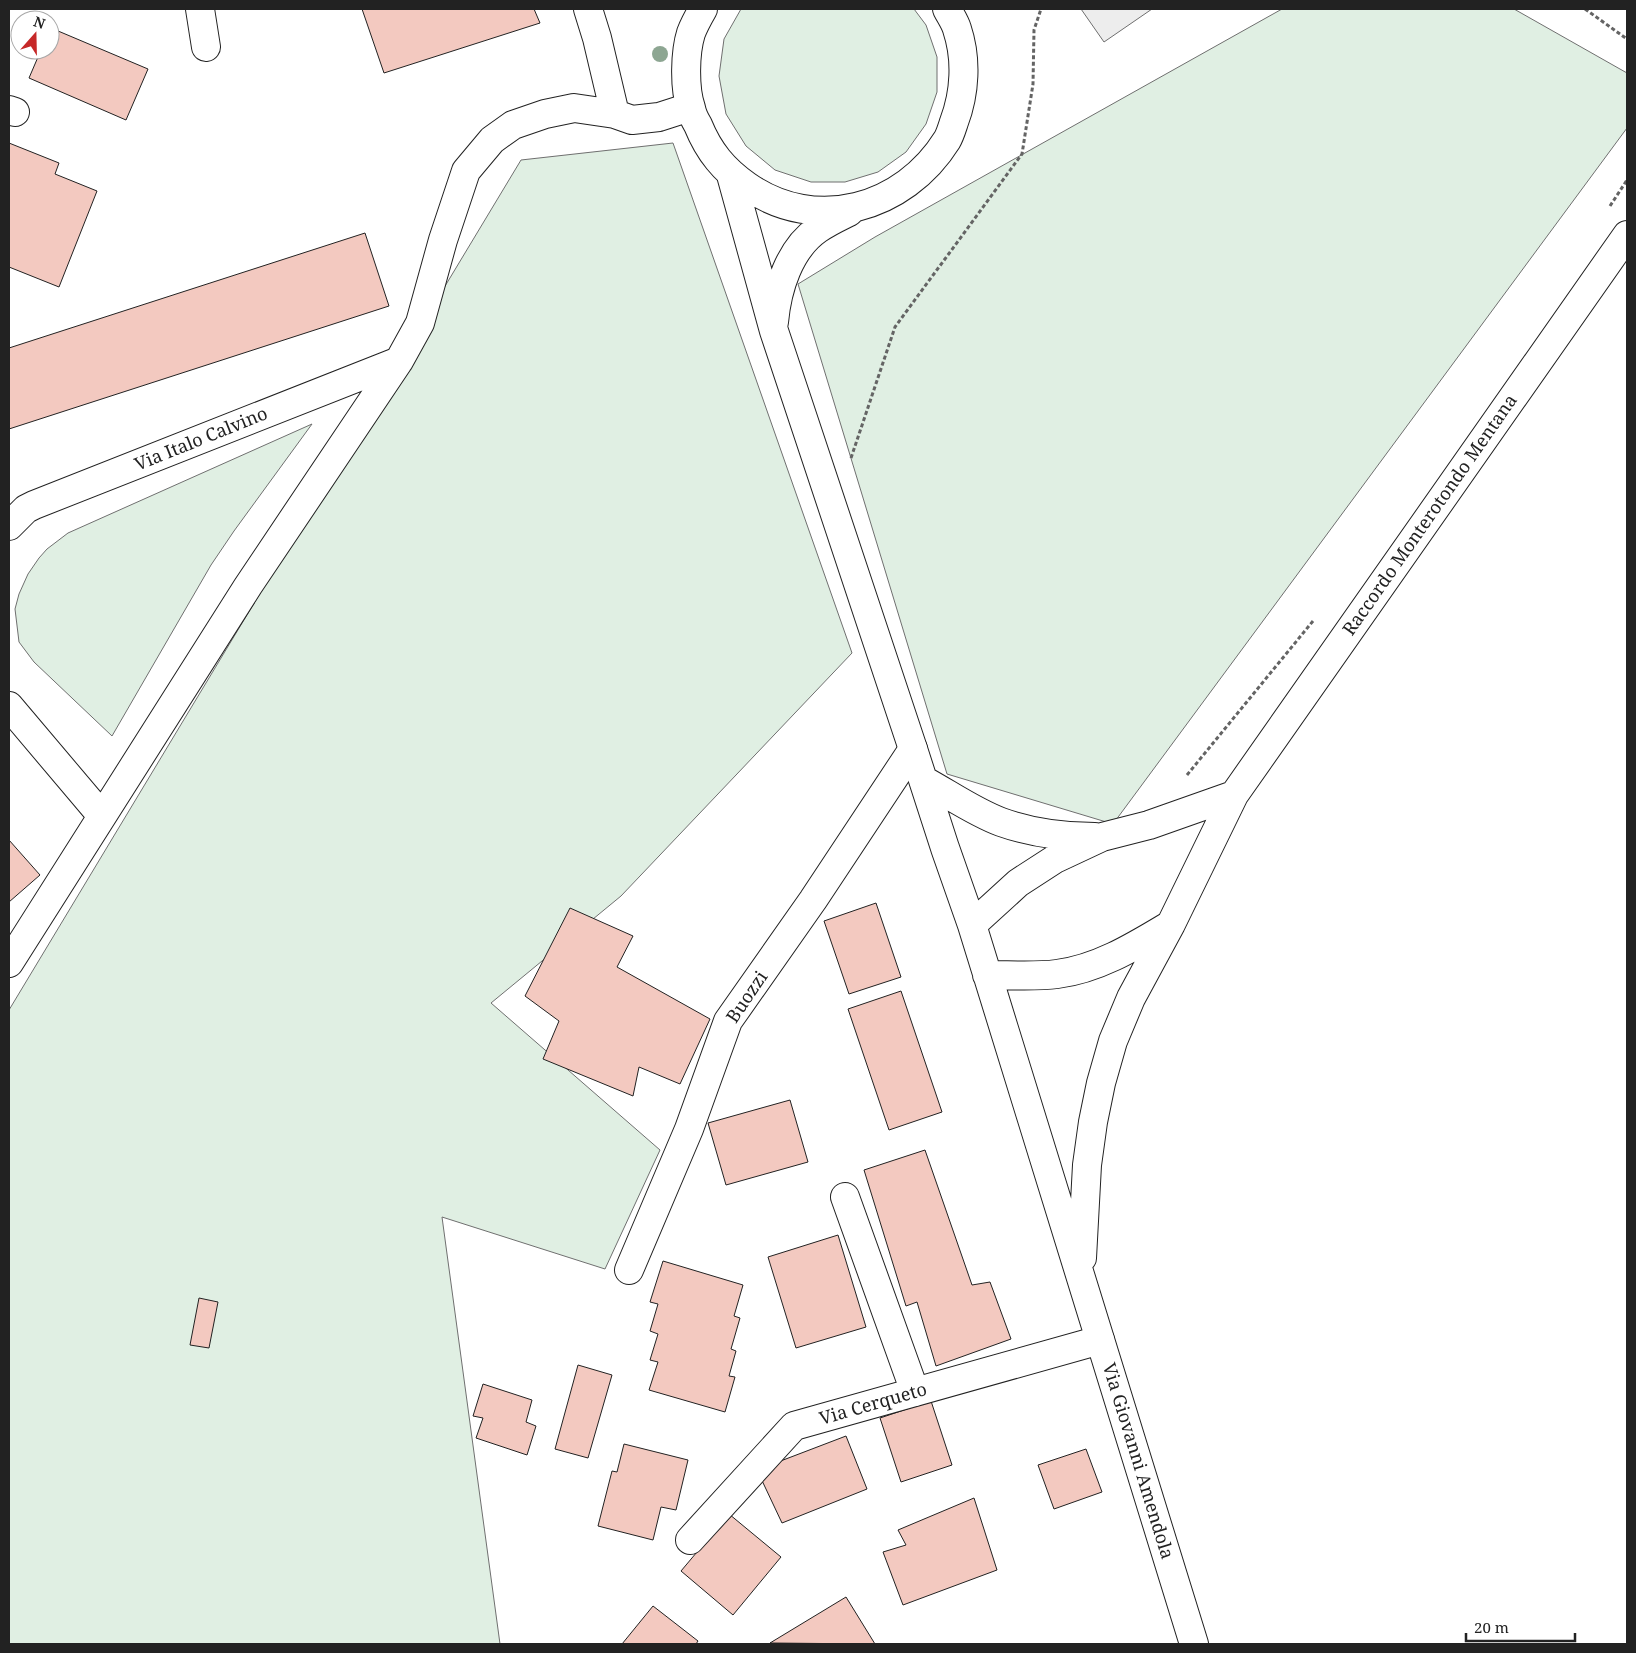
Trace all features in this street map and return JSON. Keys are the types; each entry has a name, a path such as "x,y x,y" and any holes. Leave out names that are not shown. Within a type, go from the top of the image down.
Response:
{"main road":[{"path":"200,9 206,47"},
{"path":"588,9 598,38 615,114"},
{"path":"679,9 697,21 686,70 690,107 705,144 731,175 760,195 793,208 828,212 863,206"},
{"path":"774,332 776,302 783,280 791,260 802,244 817,230 863,206 897,192 926,168 948,138 961,103 964,66 957,29 947,9"},
{"path":"9,963 248,586 399,361 420,323 466,171 492,140 512,125 545,114 574,108 615,114 632,120 659,117 690,107"},
{"name":"Via Giovanni Amendola","path":"731,175 774,332 972,925 1194,1644"},
{"name":"Raccordo Monterotondo Mentana","path":"1082,1279 1087,1165 1101,1083 1113,1041 1131,998 1171,924 1234,795 1627,235"},
{"name":"Via Italo Calvino","path":"9,526 26,509 34,505 399,361"},
{"path":"9,706 102,816"},
{"name":"Buozzi","path":"628,1270 689,1129 728,1021 813,900 913,749"},
{"path":"923,780 979,812 1017,827 1034,832 1067,837 1102,837"},
{"path":"972,925 1018,883 1055,859 1102,837 1149,825 1234,795"},
{"path":"987,975 1025,976 1057,974 1083,968 1140,944 1171,924"},
{"path":"845,1197 915,1392"},
{"name":"Via Cerqueto","path":"690,1540 794,1426 1100,1340"}],"path":[{"path":"834,511 895,327 1022,154 1033,84 1034,30 1041,9"},
{"path":"1586,9 1627,39"},
{"path":"1605,213 1627,180"},
{"path":"1185,777 1316,617"}],"green space":[{"path":"741,9 914,9 926,25 937,57 937,92 926,124 906,152 878,172 845,182 811,182 775,170 746,146 726,114 719,76 724,39"},
{"path":"1282,9 1514,9 1627,73 1627,128 1113,824 947,774 798,284 875,237"},
{"path":"673,143 852,653 621,896 491,1003 660,1150 605,1269 442,1217 500,1644 9,1644 9,1010 521,160"},
{"path":"312,424 211,565 112,736 34,662 19,642 15,609 28,574 47,549 68,533"}],"shaded area":[{"path":"1081,9 1152,9 1104,42"}],"building":[{"path":"362,9 534,9 540,23 384,73"},
{"path":"60,32 148,69 126,120 29,78 37,60 60,60"},
{"path":"9,143 59,163 55,174 97,191 59,287 9,267"},
{"path":"365,233 389,306 9,429 9,348"},
{"path":"9,840 40,875 9,902"},
{"path":"876,903 901,977 849,994 824,921"},
{"path":"570,908 633,936 617,967 710,1019 680,1084 639,1067 633,1096 543,1059 559,1021 525,996"},
{"path":"901,991 942,1112 889,1130 848,1009"},
{"path":"790,1100 808,1162 726,1185 708,1123"},
{"path":"925,1150 972,1285 990,1282 1011,1339 936,1366 917,1302 906,1306 864,1170"},
{"path":"838,1235 866,1327 796,1348 768,1257"},
{"path":"663,1261 743,1285 734,1316 740,1318 731,1349 736,1351 729,1376 735,1377 725,1412 649,1390 658,1362 650,1360 658,1334 650,1331 658,1304 650,1302"},
{"path":"199,1298 218,1302 209,1348 190,1345"},
{"path":"578,1365 612,1375 588,1458 555,1449"},
{"path":"483,1384 532,1400 526,1422 536,1426 527,1455 476,1438 483,1418 473,1416"},
{"path":"931,1401 952,1465 901,1482 880,1418"},
{"path":"846,1436 867,1489 782,1523 757,1470"},
{"path":"624,1444 688,1460 676,1510 661,1507 653,1540 598,1526 612,1471 617,1472"},
{"path":"1086,1449 1102,1492 1054,1509 1038,1465"},
{"path":"974,1498 997,1570 903,1605 883,1552 906,1545 898,1530"},
{"path":"729,1514 781,1557 733,1615 681,1571"},
{"path":"846,1597 875,1644 770,1643"},
{"path":"653,1606 698,1641 696,1644 622,1644"}]}
